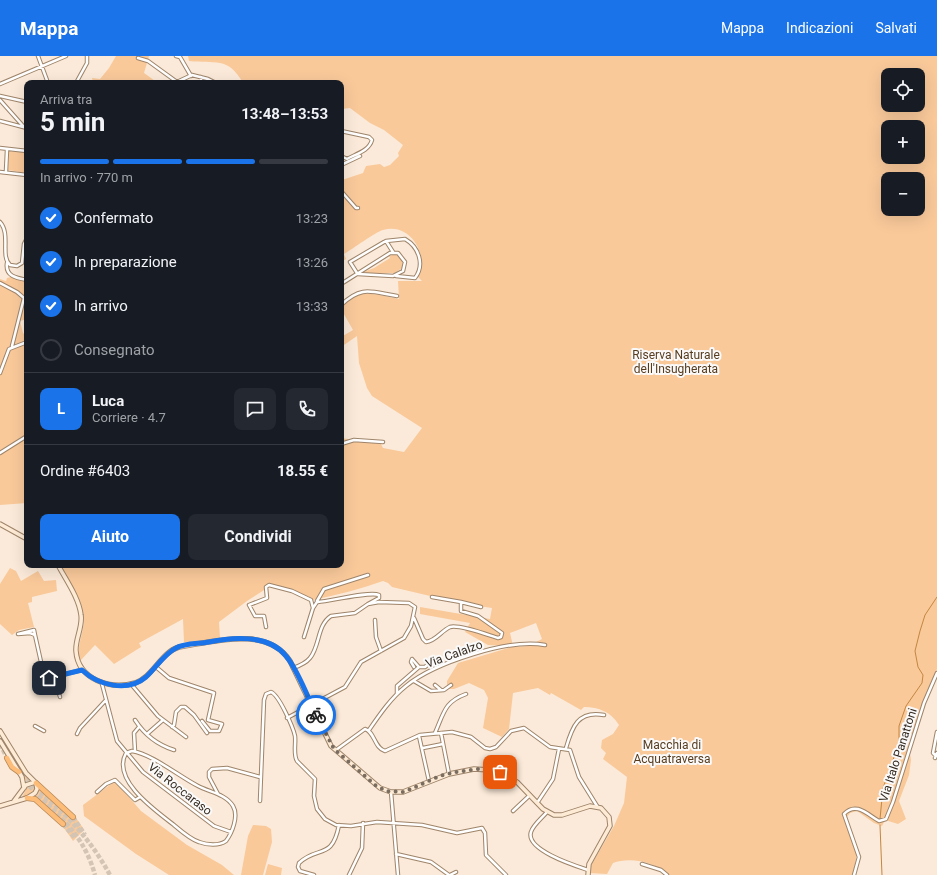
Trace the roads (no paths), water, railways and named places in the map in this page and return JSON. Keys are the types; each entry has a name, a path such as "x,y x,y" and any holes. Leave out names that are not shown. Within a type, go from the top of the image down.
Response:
{"highway":[{"path":"7,758 12,767 19,772"},
{"path":"36,783 73,816"},
{"path":"25,799 35,799 63,824"}],"street":[{"path":"38,56 47,80"},
{"path":"0,84 66,56"},
{"path":"78,80 87,63 87,56"},
{"path":"176,56 180,57 191,76"},
{"path":"138,58 148,61 174,80"},
{"path":"186,80 191,76 201,77 208,80"},
{"path":"0,96 24,101"},
{"path":"0,100 24,125"},
{"path":"0,121 24,127"},
{"path":"344,132 369,137 372,140 370,145 365,150 346,159 344,158"},
{"path":"0,148 24,151"},
{"path":"6,171 7,150"},
{"path":"344,164 360,156"},
{"path":"0,172 6,171 24,174"},
{"path":"344,194 356,208 358,208"},
{"path":"0,222 5,229 7,270 10,274 24,279"},
{"path":"402,239 407,240 416,249 420,258 419,270 415,278 358,274 350,262 386,241 402,239"},
{"path":"386,241 393,252 401,255 405,263 402,272 393,276"},
{"path":"7,262 14,266 21,264 24,243"},
{"path":"344,282 358,274 359,271 393,252"},
{"path":"0,283 17,292 24,298 12,346 8,350 0,373"},
{"path":"344,302 352,294 361,291 397,296"},
{"path":"12,346 24,343"},
{"path":"0,453 24,438"},
{"path":"344,443 352,440 383,442"},
{"path":"0,524 24,537"},
{"path":"59,568 81,615 76,649 78,661 82,670 102,684 131,684 143,679 178,647 224,639 240,638 254,640 279,649 287,657 328,741 335,751 376,786 391,792 406,791 449,774 474,770 497,771 517,782 547,812 554,816 560,816 585,807 597,806"},
{"path":"304,637 313,608 324,589 368,575"},
{"path":"266,627 264,616 255,616 249,606 267,598 266,587 269,585 292,591 311,600 313,608"},
{"path":"293,668 306,662 312,656 322,626 328,618 336,614 357,612 372,600 379,598 379,595 370,594 329,601 317,601"},
{"path":"432,597 481,607"},
{"path":"287,718 345,687 359,664 405,636 414,617 415,607 409,603 380,602 368,604"},
{"path":"414,617 423,639 426,642 432,641 452,627 466,628 498,638 501,637 502,633 478,616 461,611 461,602"},
{"path":"375,620 376,637 381,650"},
{"path":"35,636 30,633 18,634 34,630 44,676 49,678 58,690 60,697"},
{"name":"Via Calalzo","path":"368,730 397,694 413,680 446,664 496,649 520,644 545,645"},
{"path":"414,667 411,662 412,659 419,667"},
{"path":"397,694 397,686 419,667 424,667 432,661"},
{"path":"156,667 169,678 214,694 208,720 222,724 219,731 210,731 202,721"},
{"path":"49,678 82,670"},
{"name":"Via Italo Panattoni","path":"854,875 859,855 844,815 849,809 858,808 877,821 883,821 893,802 913,734 937,673"},
{"path":"413,680 429,691 441,690 451,685"},
{"name":"Via Roccaraso","path":"102,684 116,739 126,753 143,772 162,788 189,806 214,826 231,832"},
{"path":"131,684 162,720 186,737"},
{"path":"435,685 441,690"},
{"path":"260,801 264,700 268,693 272,692 278,697 294,735 297,761 315,778 314,796 317,810 325,819 339,825 351,826 377,822 422,825 457,833 482,828 486,835 486,855 506,875"},
{"path":"435,734 450,702 466,694"},
{"path":"77,734 80,728 106,700"},
{"path":"172,727 174,725 176,712 181,707 185,707 194,715 207,733"},
{"path":"566,748 578,720 590,714 604,715"},
{"path":"135,720 147,734 162,746 174,750"},
{"path":"147,734 162,720"},
{"path":"35,726 44,731"},
{"path":"134,751 134,733 140,727"},
{"path":"335,751 361,730 368,730 379,747 384,750 419,736 459,732 473,738 486,749 490,749 496,747 511,731 522,728 531,731 548,746 559,749 566,748 572,752 580,777 597,806 607,814 610,825 608,832 590,862 588,873 550,855 533,841 530,836 531,831 547,812"},
{"path":"0,731 25,772 36,783 36,792 25,799 0,806"},
{"path":"936,756 933,752 937,732"},
{"path":"441,733 449,774"},
{"path":"419,736 423,748 429,781"},
{"path":"0,741 23,779 24,788"},
{"path":"423,748 443,744"},
{"path":"537,802 553,779 559,749"},
{"path":"134,751 197,786 218,794 228,800 234,808 234,821 231,832 224,843 209,844 200,842 185,834 140,797 132,787 123,768 123,760 126,753 134,751"},
{"path":"218,794 209,775 212,769 233,769 260,777"},
{"path":"97,792 106,784 115,780 136,800 140,797"},
{"path":"12,802 20,795 29,783 36,783"},
{"path":"391,792 398,875"},
{"path":"513,811 530,794"},
{"path":"20,795 25,799"},
{"path":"349,875 361,850 363,824"},
{"path":"314,875 300,871 298,864 330,847 334,841 339,825"},
{"path":"396,854 431,862 450,875 456,872"},
{"path":"642,864 662,870 667,875"}],"waterway":[{"path":"880,819 883,788 899,743 899,726 906,706 922,683 923,675 918,667 915,651 920,631 925,615 937,597"},
{"path":"880,825 882,875"}],"tunnel":[{"path":"0,744 7,758"},
{"path":"24,772 38,789 72,822 84,836 110,875"},
{"path":"21,776 73,831 82,844 95,875"},
{"path":"73,817 85,835"},
{"path":"63,824 75,838"}],"park label":[{"name":"Riserva Naturale dell'Insugherata","path":"676,362"},
{"name":"Macchia di Acquatraversa","path":"672,752"}]}
